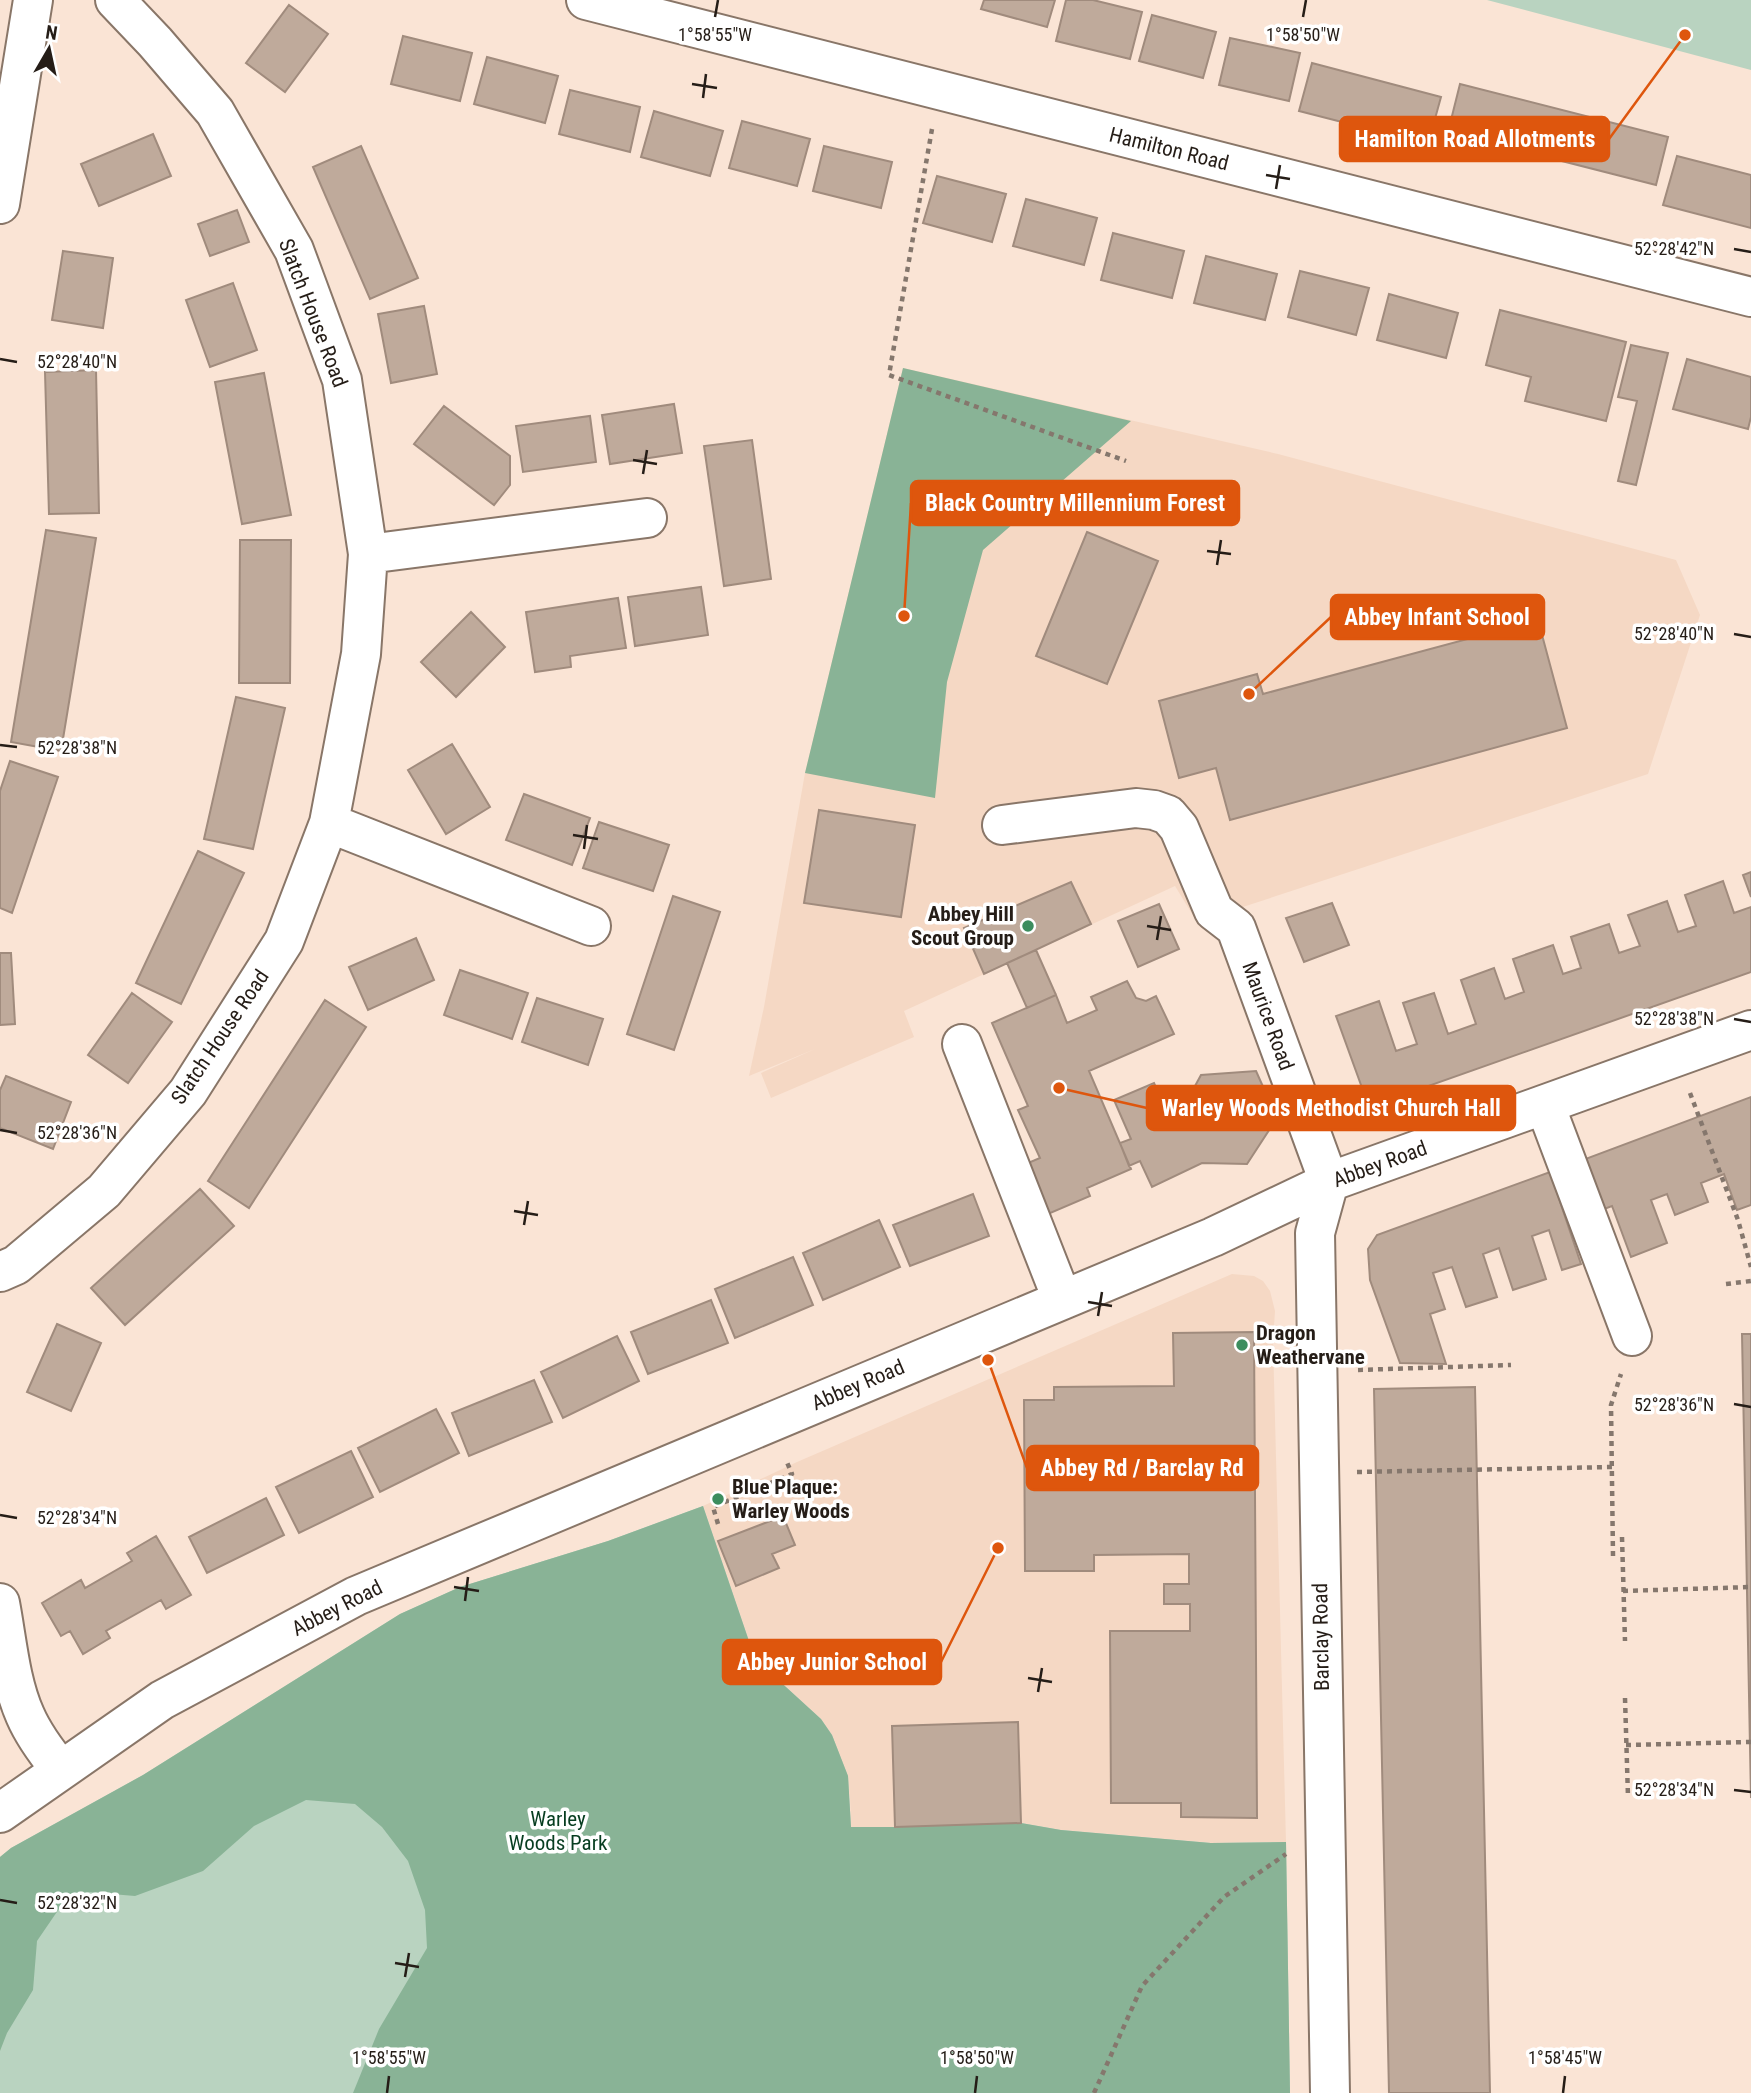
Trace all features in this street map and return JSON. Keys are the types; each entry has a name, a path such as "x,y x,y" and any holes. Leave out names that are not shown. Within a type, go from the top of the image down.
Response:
{"street":[{"path":"0,204 33,0"},
{"name":"Slatch House Road","path":"0,1272 16,1265 104,1191 188,1092 284,941 329,823 361,654 368,554 342,380 293,250 215,112 115,0"},
{"name":"Hamilton Road","path":"586,0 1751,297"},
{"path":"368,554 647,518"},
{"name":"Maurice Road","path":"1002,825 1136,808 1168,815 1179,828 1214,911 1236,928 1329,1182"},
{"path":"329,823 591,926"},
{"name":"Abbey Road","path":"0,1813 162,1700 356,1596 1213,1237 1329,1182 1751,1030"},
{"path":"962,1044 1062,1298"},
{"path":"1545,1105 1627,1353"},
{"name":"Barclay Road","path":"1329,1182 1315,1233 1330,2093"},
{"path":"0,1603 14,1679 24,1714 42,1747 61,1770"}],"path":[{"path":"939,91 889,375 1126,461"},
{"path":"1689,1091 1738,1220 1751,1267"},
{"path":"1726,1284 1751,1281"},
{"path":"1613,1556 1611,1405 1627,1353"},
{"path":"1349,1370 1511,1365"},
{"path":"718,1524 713,1507 792,1474 785,1459"},
{"path":"1350,1472 1612,1467"},
{"path":"1622,1537 1625,1641"},
{"path":"1623,1591 1751,1587"},
{"path":"1625,1698 1628,1797"},
{"path":"1626,1745 1751,1741"},
{"path":"1094,2093 1142,1986 1224,1897 1296,1847"}],"shaded area":[{"path":"903,368 1278,454 1676,560 1700,615 1648,774 1197,922 1175,886 904,1011 914,1037 771,1098 761,1073 815,1049 749,1076 764,1007 805,773"},
{"path":"1232,1274 1254,1276 1263,1281 1270,1291 1275,1311 1273,1342 1286,1842 1211,1843 1061,1830 1021,1823 851,1827 850,1797 832,1735 821,1719 763,1666 751,1647 703,1506 797,1462"}],"green space":[{"path":"1487,0 1751,0 1751,70"},
{"path":"903,368 1131,421 983,550 947,682 935,798 805,773"},
{"name":"Warley Woods Park","path":"703,1506 751,1647 763,1666 821,1719 832,1735 848,1776 851,1827 1021,1823 1061,1830 1211,1843 1286,1842 1290,2093 0,2093 0,1857 11,1848 143,1775 400,1614 460,1587 608,1541"},
{"name":"Warley Woods Park","path":"703,1506 751,1647 763,1666 821,1719 832,1735 848,1776 851,1827 1021,1823 1061,1830 1211,1843 1286,1842 1290,2093 353,2093 379,2029 427,1948 425,1910 408,1861 382,1827 355,1804 306,1800 254,1826 203,1871 135,1896 88,1892 63,1903 37,1941 33,1990 7,2033 0,2051 0,1857 11,1848 143,1775 400,1614 460,1587 608,1541"}],"building":[{"path":"984,0 1055,0 1047,27 981,9"},
{"path":"1066,0 1093,0 1142,12 1130,59 1056,41"},
{"path":"289,5 328,34 285,92 246,63"},
{"path":"1152,15 1216,32 1203,78 1139,61"},
{"path":"403,36 472,53 460,101 391,84"},
{"path":"1230,38 1300,53 1289,101 1219,85"},
{"path":"487,57 558,76 545,123 474,104"},
{"path":"1312,63 1441,97 1428,144 1299,111"},
{"path":"1460,84 1668,137 1656,185 1448,132"},
{"path":"570,90 640,107 630,152 559,134"},
{"path":"654,111 723,131 710,176 641,157"},
{"path":"742,121 810,139 797,186 729,168"},
{"path":"153,134 171,176 99,206 81,164"},
{"path":"361,146 418,278 370,299 313,167"},
{"path":"824,146 892,162 881,208 813,191"},
{"path":"1677,156 1751,175 1751,228 1663,205"},
{"path":"937,176 1006,194 992,242 923,223"},
{"path":"1026,199 1097,218 1084,265 1013,246"},
{"path":"237,210 249,242 210,256 198,224"},
{"path":"1113,233 1184,251 1172,298 1101,280"},
{"path":"63,251 113,258 103,328 52,320"},
{"path":"1206,256 1277,274 1265,320 1194,303"},
{"path":"1300,271 1369,288 1356,335 1288,317"},
{"path":"233,283 257,350 210,367 186,300"},
{"path":"1389,294 1458,313 1446,358 1377,340"},
{"path":"424,306 437,374 391,383 378,314"},
{"path":"1500,310 1626,342 1606,421 1525,401 1531,377 1486,365"},
{"path":"1631,345 1668,353 1636,485 1618,481 1637,401 1618,397"},
{"path":"1687,359 1751,377 1751,417 1748,429 1673,409"},
{"path":"96,370 99,513 49,514 45,372"},
{"path":"264,373 291,515 242,524 215,382"},
{"path":"674,404 682,453 610,464 602,415"},
{"path":"444,406 510,456 510,485 494,505 414,444"},
{"path":"590,416 596,462 523,472 516,426"},
{"path":"752,440 771,579 724,586 704,446"},
{"path":"46,530 96,538 61,751 11,742"},
{"path":"1087,532 1158,561 1107,684 1036,656"},
{"path":"240,540 291,540 290,683 239,683"},
{"path":"701,587 708,635 635,646 628,597"},
{"path":"618,598 626,648 570,656 571,667 535,672 526,612"},
{"path":"471,612 505,647 456,697 421,662"},
{"path":"1538,620 1567,728 1230,820 1216,768 1179,778 1159,701 1257,674 1263,694"},
{"path":"236,697 285,708 253,849 204,839"},
{"path":"452,744 490,807 446,834 408,770"},
{"path":"10,761 58,777 12,913 0,908 0,791"},
{"path":"524,794 590,818 572,865 506,840"},
{"path":"819,810 915,825 901,917 804,903"},
{"path":"599,822 669,845 653,891 583,868"},
{"path":"198,851 244,873 181,1004 136,983"},
{"path":"1751,872 1751,897 1743,875"},
{"path":"1723,881 1734,913 1751,907 1751,972 1369,1107 1336,1016 1379,1001 1396,1051 1417,1044 1403,1003 1434,993 1448,1034 1476,1024 1461,980 1494,968 1505,999 1524,992 1513,959 1553,945 1563,974 1581,968 1571,937 1609,924 1619,953 1640,946 1628,915 1667,901 1678,932 1696,926 1685,895"},
{"name":"Abbey Hill Scout Group","path":"1071,882 1091,924 984,974 964,928"},
{"path":"673,896 720,912 674,1050 627,1034"},
{"path":"1332,903 1349,945 1304,962 1286,918"},
{"path":"1159,904 1179,949 1138,967 1118,921"},
{"path":"416,938 434,980 368,1010 349,967"},
{"path":"1036,950 1056,995 1027,1008 1007,963"},
{"path":"0,953 11,953 15,1024 0,1025"},
{"path":"460,970 528,993 512,1039 444,1015"},
{"path":"1127,981 1136,998 1146,1001 1156,996 1174,1034 1089,1071 1131,1169 1087,1188 1090,1196 1048,1214 1028,1163 1040,1158 1018,1110 1028,1106 992,1023 1056,995 1067,1023 1097,1010 1091,997"},
{"path":"132,993 172,1022 128,1083 88,1055"},
{"path":"537,998 603,1019 588,1065 522,1042"},
{"path":"325,1000 366,1027 249,1208 208,1181"},
{"path":"1256,1071 1277,1118 1247,1164 1202,1163 1152,1187 1140,1161 1129,1166 1120,1143 1131,1139 1114,1100 1154,1083 1165,1107 1180,1100 1183,1108 1201,1075"},
{"path":"6,1076 71,1102 53,1149 0,1128 0,1090"},
{"path":"1751,1097 1751,1205 1737,1210 1724,1174 1701,1183 1708,1202 1675,1215 1667,1194 1651,1200 1667,1243 1631,1257 1612,1206 1596,1212 1580,1161"},
{"path":"1550,1172 1581,1264 1562,1270 1549,1230 1532,1236 1546,1279 1513,1290 1499,1248 1483,1254 1497,1297 1466,1307 1452,1267 1433,1273 1445,1309 1430,1314 1446,1364 1400,1363 1370,1280 1368,1249 1377,1235"},
{"path":"200,1189 234,1226 125,1325 91,1288"},
{"path":"973,1194 989,1236 910,1266 893,1225"},
{"path":"879,1220 900,1267 823,1300 803,1253"},
{"path":"793,1257 813,1305 735,1338 715,1289"},
{"path":"711,1300 728,1343 648,1374 631,1332"},
{"path":"57,1324 101,1343 71,1411 27,1392"},
{"path":"1254,1332 1257,1818 1181,1817 1181,1803 1111,1803 1110,1631 1190,1631 1190,1604 1164,1604 1164,1584 1189,1584 1189,1554 1094,1555 1094,1571 1025,1571 1024,1400 1054,1400 1054,1387 1174,1386 1173,1333"},
{"path":"1742,1334 1751,1334 1751,1798"},
{"path":"617,1336 639,1381 563,1418 541,1372"},
{"path":"534,1380 552,1422 469,1456 452,1413"},
{"path":"1475,1387 1490,2093 1389,2093 1374,1389"},
{"path":"436,1409 459,1453 380,1492 358,1448"},
{"path":"351,1451 373,1497 299,1533 276,1487"},
{"path":"266,1498 284,1535 207,1573 189,1537"},
{"path":"783,1516 795,1545 772,1554 779,1568 736,1586 718,1541"},
{"path":"156,1536 191,1595 166,1609 161,1600 106,1631 110,1638 83,1654 70,1631 61,1636 42,1603 81,1580 85,1588 132,1561 127,1553"},
{"path":"1018,1722 1021,1823 895,1827 892,1726"}],"place":[{"name":"Hamilton Road Allotments","path":"1685,35"},
{"name":"Black Country Millennium Forest","path":"904,616"},
{"name":"Abbey Infant School","path":"1249,694"},
{"name":"Abbey Hill Scout Group","path":"1028,926"},
{"name":"Warley Woods Methodist Church Hall","path":"1059,1088"},
{"name":"Dragon Weathervane","path":"1242,1345"},
{"name":"Abbey Rd / Barclay Rd","path":"988,1360"},
{"name":"Blue Plaque: Warley Woods","path":"718,1499"},
{"name":"Abbey Junior School","path":"998,1548"}]}
